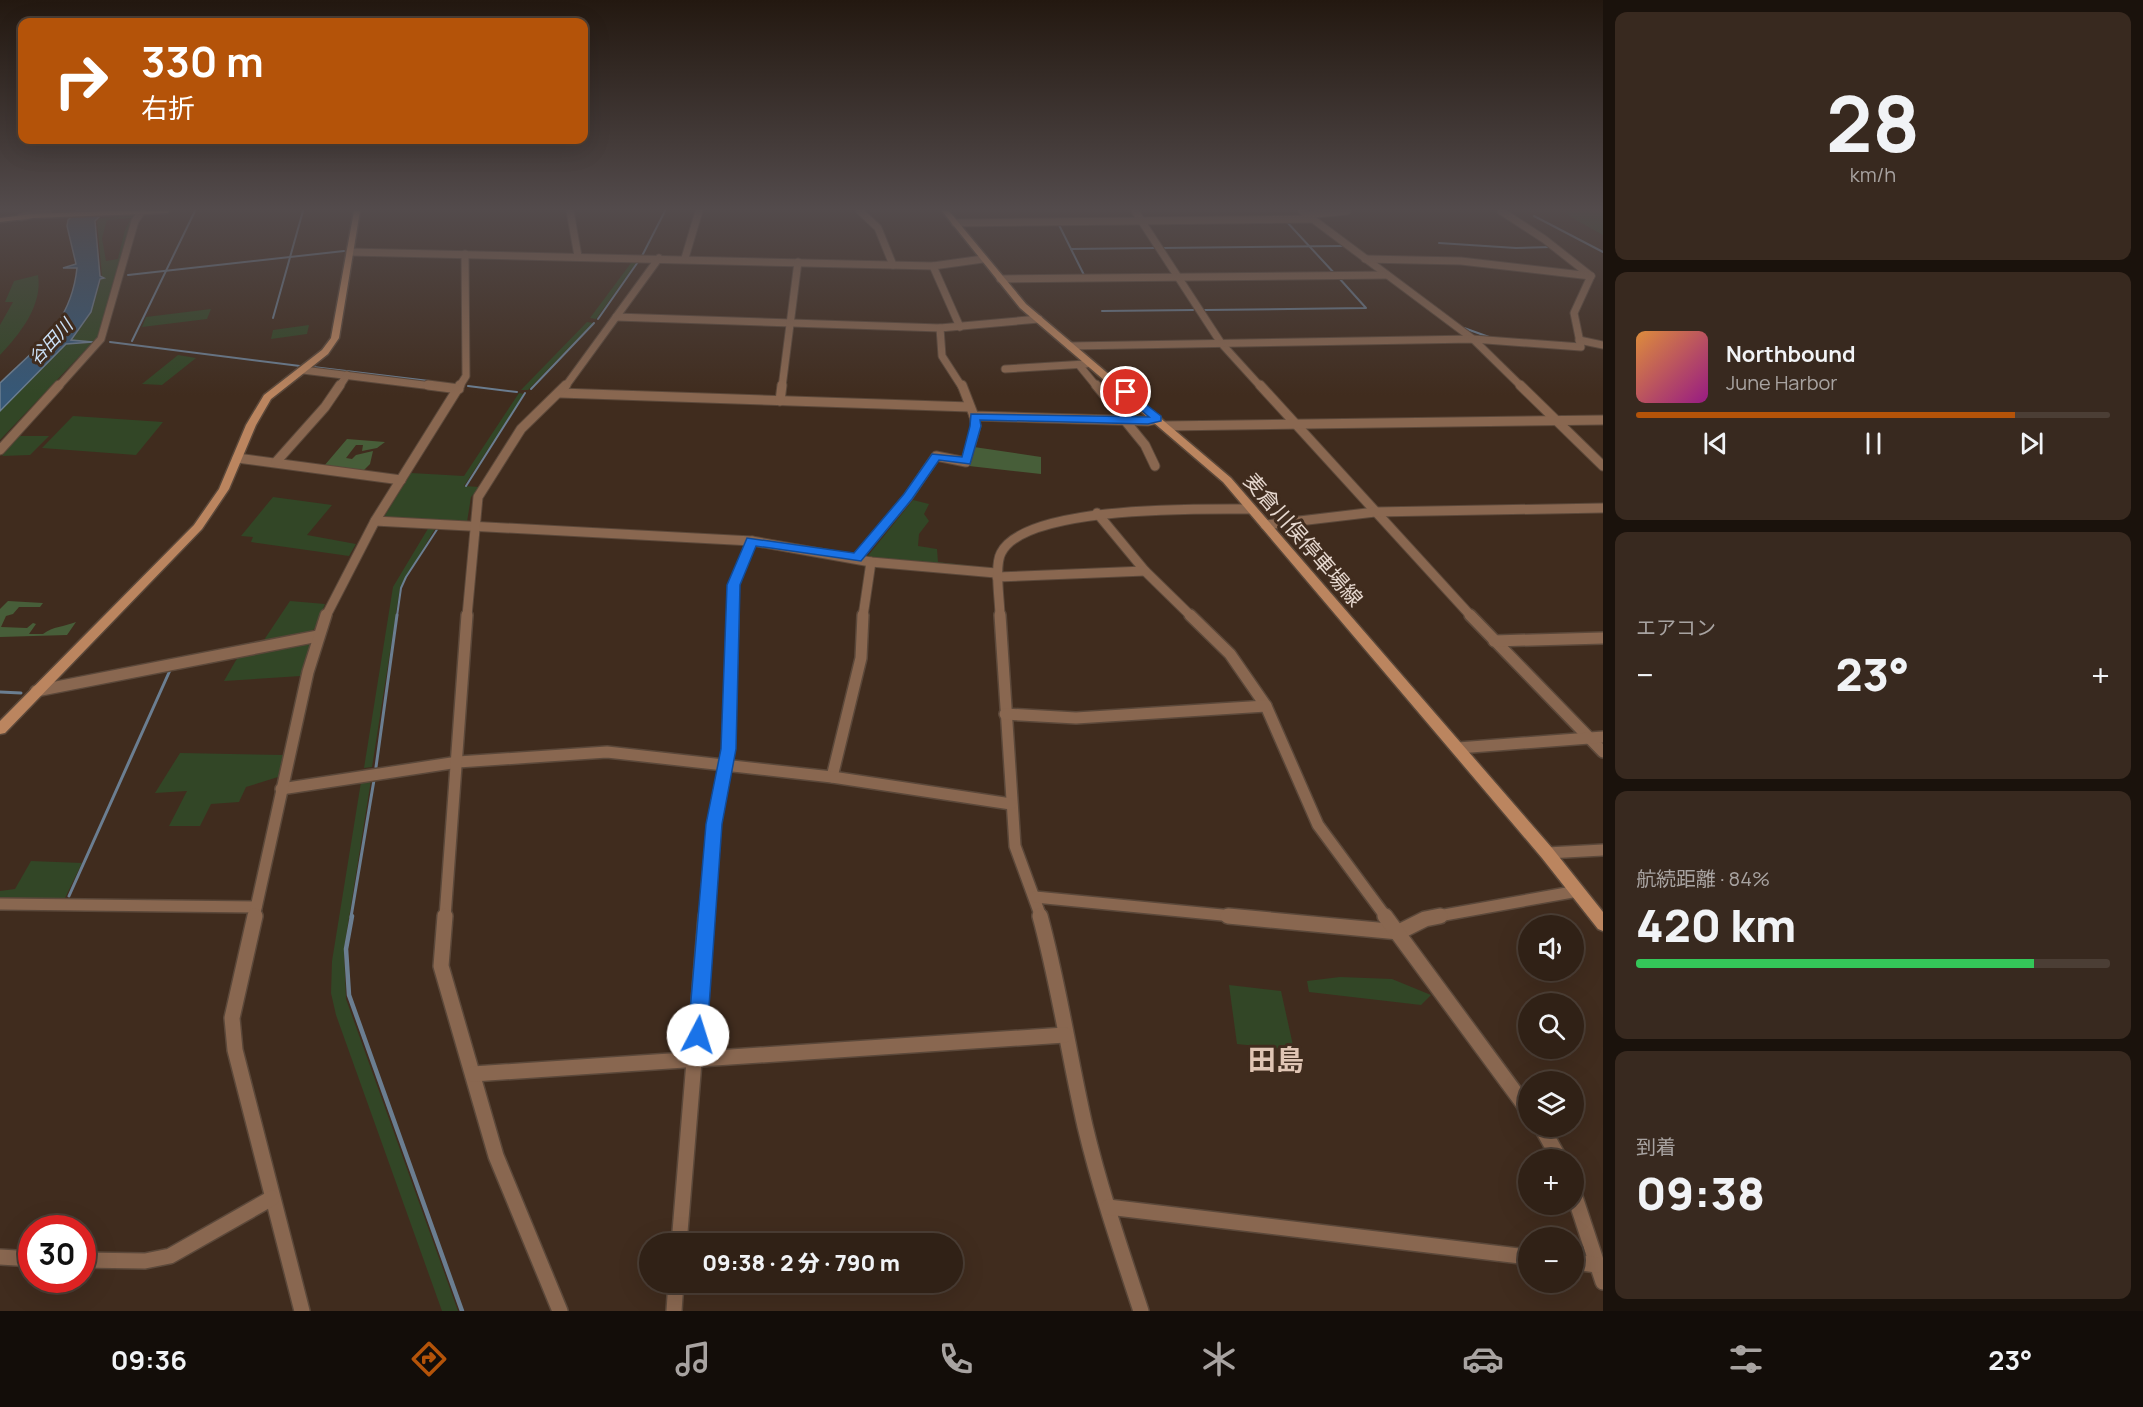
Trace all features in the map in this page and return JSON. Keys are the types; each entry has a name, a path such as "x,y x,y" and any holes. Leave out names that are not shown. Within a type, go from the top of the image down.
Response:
{"main road":[{"path":"0,729 198,527 217,502 251,425 267,397 325,352 335,338 346,272"},
{"name":"麦倉川俣停車場線","path":"994,272 1039,320 1070,346 1085,364 1161,422 1227,480 1547,853 1603,924"}],"street":[{"path":"0,450 101,339 120,272"},
{"path":"302,1311 232,1034 232,1018 318,636 334,598 375,522 460,386 467,371 465,272"},
{"path":"560,1311 496,1156 441,966 458,762 473,527 478,497 521,429 560,393 649,272"},
{"path":"780,401 796,272"},
{"path":"936,272 960,327"},
{"path":"1173,272 1221,343 1494,640 1603,752"},
{"path":"1383,272 1473,339 1603,465"},
{"path":"1558,272 1591,276"},
{"path":"1586,272 1591,276"},
{"path":"1000,279 1387,275"},
{"path":"1070,346 1473,339 1581,347 1574,313 1591,276"},
{"path":"616,317 940,328 1039,320"},
{"path":"856,558 908,496 936,456 966,462 976,426 959,379 942,356 940,328"},
{"path":"1579,340 1603,345"},
{"path":"1005,369 1085,364 1145,446 1155,466"},
{"path":"306,367 460,386"},
{"path":"306,367 346,375 460,386"},
{"path":"276,462 325,407 346,375"},
{"path":"560,393 780,401 1161,422 1294,424 1603,420"},
{"path":"237,458 401,480"},
{"path":"1264,525 1375,512 1603,508"},
{"path":"1141,1311 1086,1129 1065,1035 1056,973 1035,897 1015,846 996,575 1001,551 1024,533 1097,513 1166,509 1251,509"},
{"path":"1097,513 1145,571 1230,654 1266,706 1318,825 1518,1096"},
{"path":"375,522 752,541 871,562 996,575 1145,571"},
{"path":"680,1233 714,824 725,766 734,585 752,541"},
{"path":"832,777 861,658 864,599 871,562"},
{"path":"35,692 318,636"},
{"path":"1494,640 1603,638"},
{"path":"1005,714 1077,718 1266,706"},
{"path":"1458,748 1603,737"},
{"path":"282,789 458,762 607,752 832,777 1011,804"},
{"path":"1547,853 1603,849"},
{"path":"1035,897 1399,932 1425,919 1442,915 1578,891"},
{"path":"0,904 256,908"},
{"path":"473,1074 1065,1035"},
{"path":"96,1260 145,1261 170,1256 272,1198"},
{"path":"1108,1207 1518,1256"},
{"path":"1581,1215 1603,1282"},
{"path":"0,1257 18,1258"},
{"path":"1584,1263 1597,1265"},
{"path":"674,1311 675,1293"}],"green space":[{"path":"102,272 121,272 104,330 93,342 71,341 91,313 101,279 105,278"},
{"path":"624,272 630,272 596,319 590,318"},
{"path":"38,275 39,286 33,308 15,338 0,355 0,325 13,302 5,302 14,281"},
{"path":"211,309 207,319 142,327 146,317"},
{"path":"587,322 593,323 528,390 521,390"},
{"path":"309,325 307,334 271,339 273,330"},
{"path":"92,343 0,440 0,411 66,344"},
{"path":"178,355 196,358 162,385 142,384"},
{"path":"519,393 524,394 464,486 480,487 471,497 467,522 384,517 411,473 464,476"},
{"path":"73,416 163,422 136,455 42,448"},
{"path":"19,436 49,436 30,455 2,456"},
{"path":"347,439 385,442 377,448 362,451 363,445 356,445 346,458 352,459 356,455 373,451 370,464 362,472 324,466"},
{"path":"974,447 1041,457 1041,474 969,466"},
{"path":"273,497 332,505 307,535 356,544 349,556 251,542 253,537 241,536"},
{"path":"913,500 929,504 924,514 929,521 919,534 918,546 937,549 938,562 983,567 983,571 867,557"},
{"path":"429,527 436,527 400,588 372,767 364,768 393,587"},
{"path":"8,601 43,603 40,607 19,607 13,614 6,616 1,627 27,628 33,623 36,624 29,634 43,634 51,629 76,622 67,635 0,637 0,609"},
{"path":"290,601 325,604 316,627 311,632 264,640"},
{"path":"311,641 301,676 224,681 239,655"},
{"path":"180,753 283,755 278,777 246,787 239,802 211,804 200,826 169,826 187,791 155,793"},
{"path":"371,780 344,949 346,999 458,1311 442,1311 336,1015 331,993 332,961 361,782"},
{"path":"31,861 82,863 65,898 0,898 0,891 15,889"},
{"path":"1340,977 1392,979 1431,995 1421,1005 1309,992 1307,981"},
{"path":"1229,985 1281,991 1294,1050 1237,1044"}],"water":[{"name":"谷田川","path":"76,272 100,272 100,276 104,278 100,279 91,312 71,340 93,342 66,344 0,411 0,383 50,333 68,304"}],"waterway":[{"path":"128,275 153,272"},
{"path":"132,341 165,272"},
{"path":"273,318 286,272"},
{"path":"598,319 631,272"},
{"path":"1083,272 1085,277"},
{"path":"1205,310 1366,308 1339,278"},
{"path":"1102,311 1193,310"},
{"path":"531,389 594,323"},
{"path":"1464,328 1489,337"},
{"path":"110,342 300,366"},
{"path":"313,367 429,381"},
{"path":"468,386 517,392"},
{"path":"466,486 525,393"},
{"path":"397,616 401,588 406,577 438,528"},
{"path":"376,767 397,615"},
{"path":"69,896 171,668"},
{"path":"0,692 21,693"},
{"path":"351,917 374,780"},
{"path":"352,916 346,949 349,995 462,1311"}],"district":[{"name":"田島","path":"1276,1060"}],"route":[{"path":"698,1035 714,824 728,749 734,585 752,541 856,558 908,496 936,456 966,462 976,426 974,416 1148,421 1157,419 1126,392"}]}
